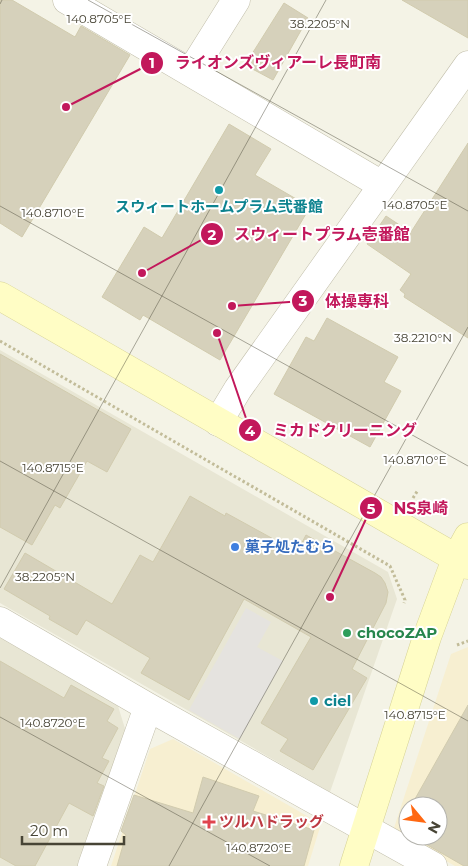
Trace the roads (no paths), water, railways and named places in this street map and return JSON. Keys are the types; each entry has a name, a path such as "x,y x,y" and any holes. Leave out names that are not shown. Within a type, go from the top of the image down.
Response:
{"street":[{"path":"191,72 236,0"},
{"path":"79,3 382,185"},
{"path":"218,422 238,389 468,65"},
{"path":"0,296 218,422 464,554 427,637 354,866"},
{"path":"0,621 148,707 433,866"},
{"path":"92,866 148,707"}],"place":[{"name":"ライオンズヴィアーレ長町南","path":"66,107"},
{"name":"スウィートホームプラム弐番館","path":"219,190"},
{"name":"スウィートプラム壱番館","path":"142,273"},
{"name":"体操専科","path":"232,306"},
{"name":"ミカドクリーニング","path":"217,333"},
{"name":"菓子処たむら","path":"235,547"},
{"name":"NS泉崎","path":"330,597"},
{"name":"chocoZAP","path":"347,633"},
{"name":"ciel","path":"314,701"},
{"name":"ツルハドラッグ","path":"209,822"}]}
